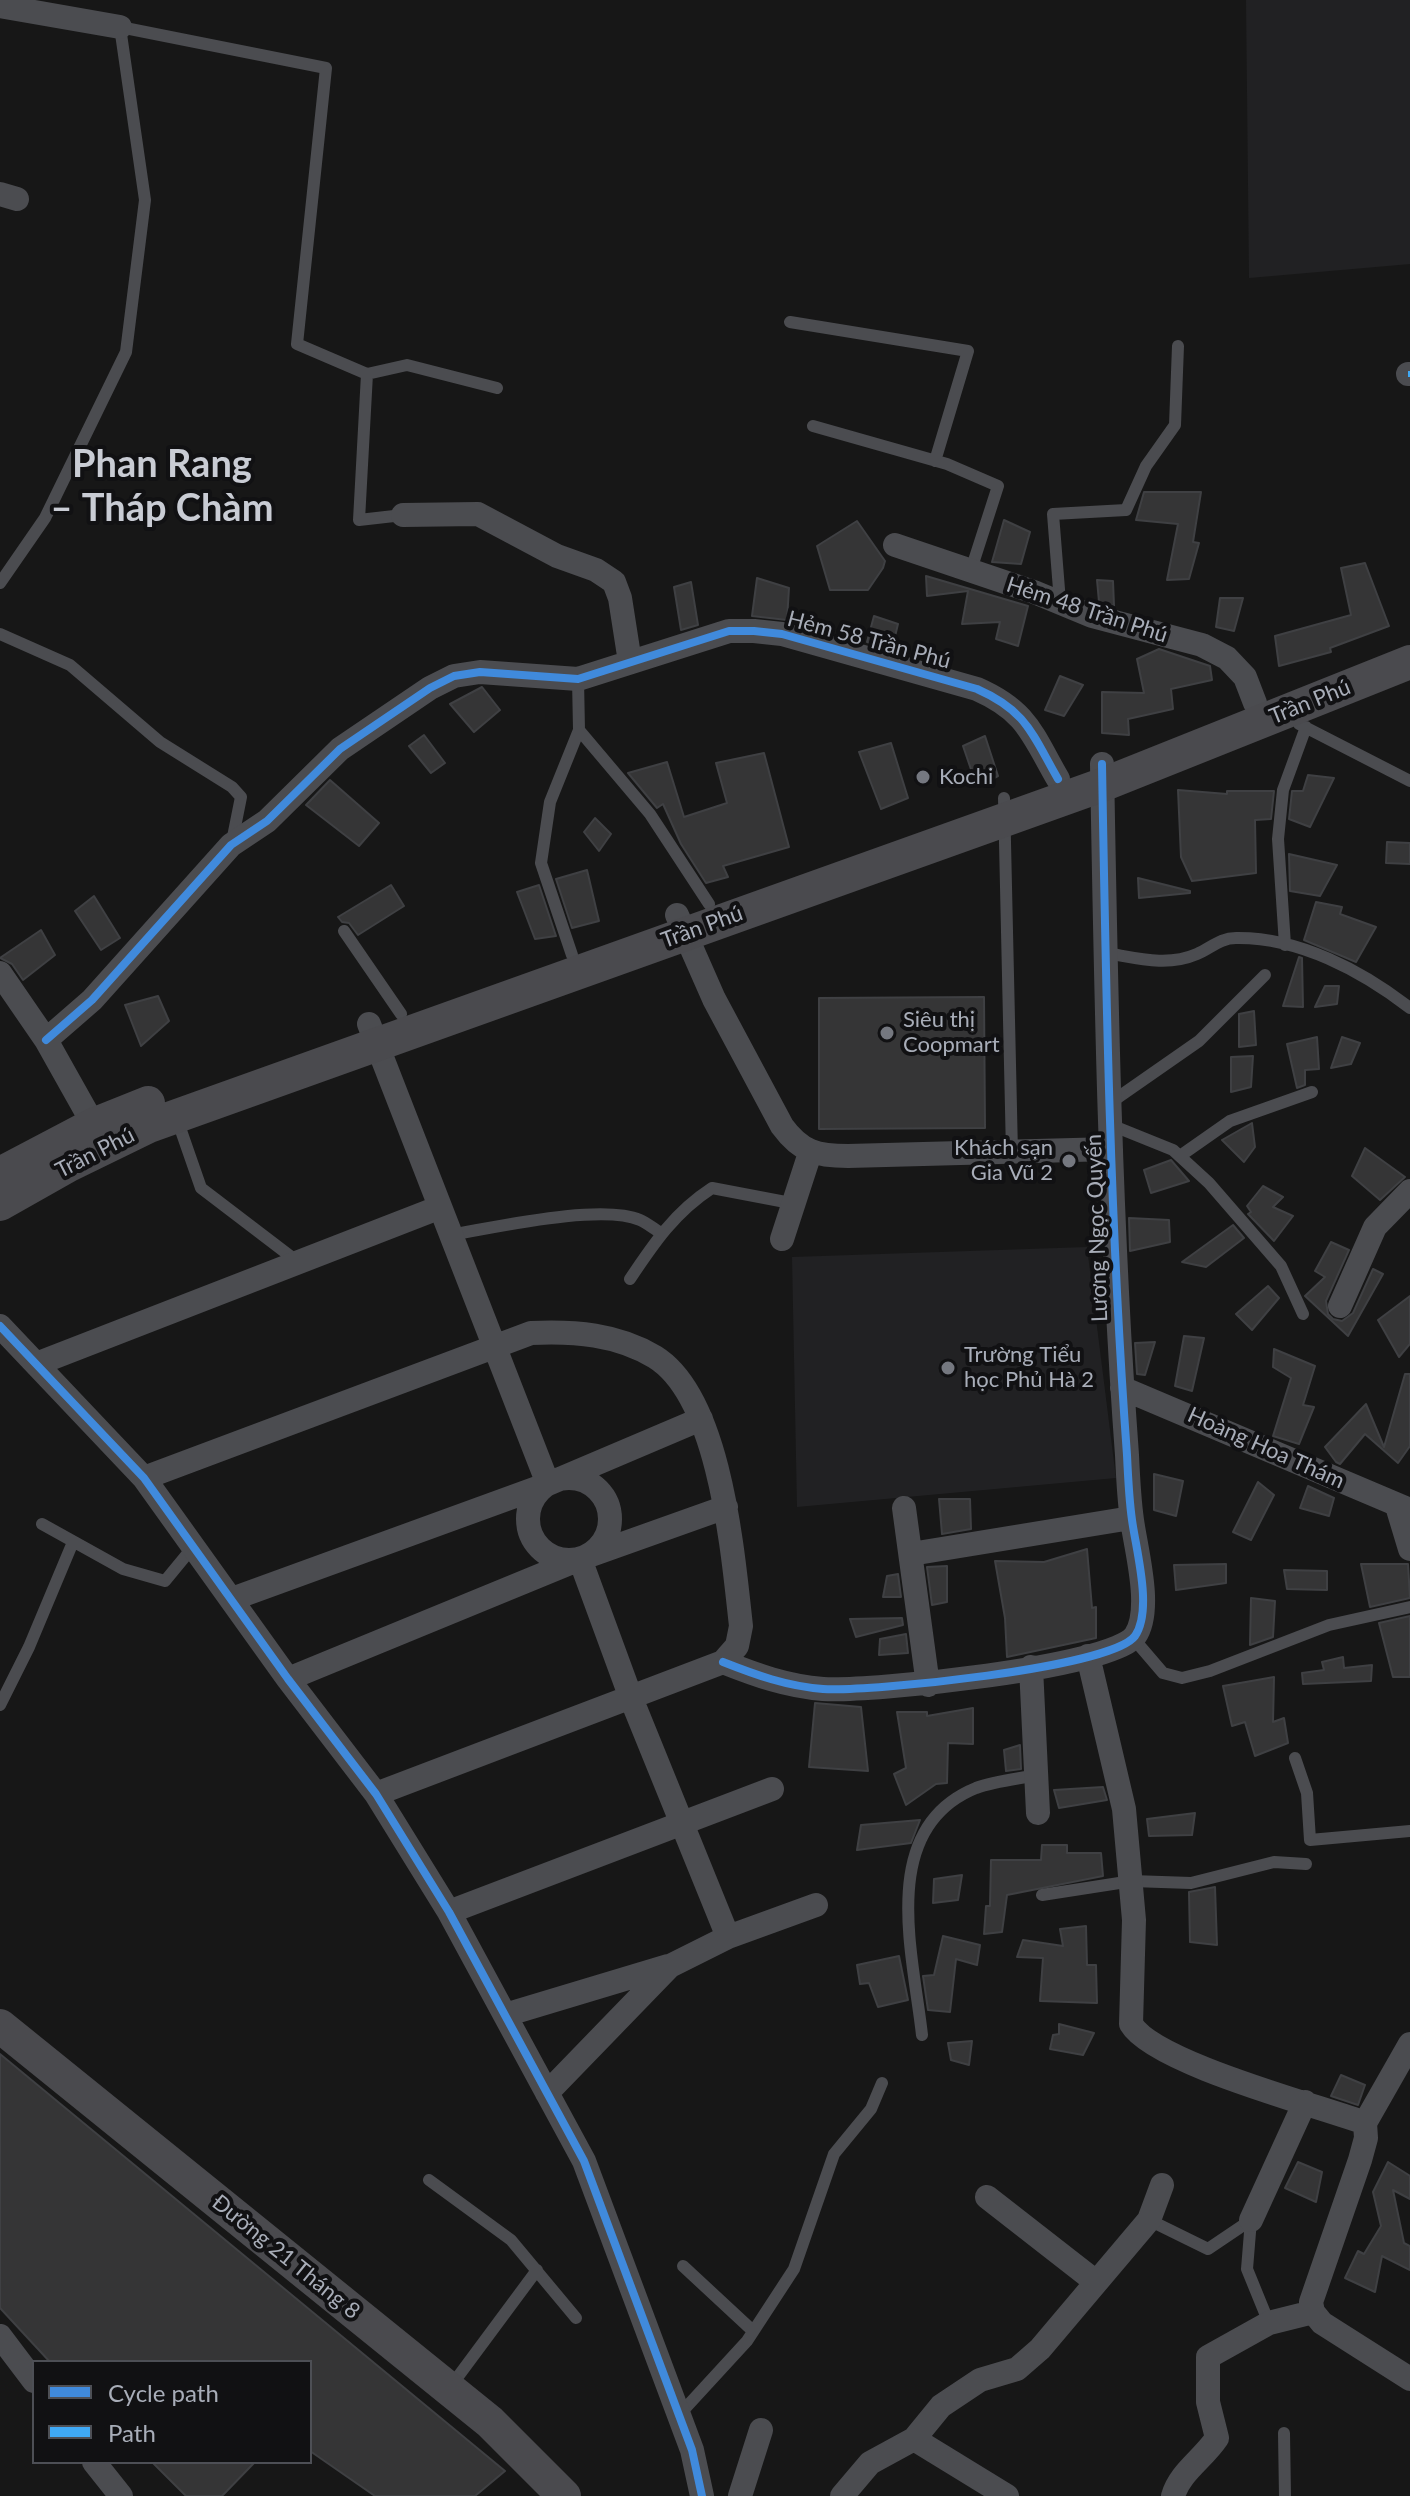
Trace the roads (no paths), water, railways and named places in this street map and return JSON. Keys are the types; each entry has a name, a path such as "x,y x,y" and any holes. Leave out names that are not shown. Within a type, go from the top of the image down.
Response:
{"main road":[{"name":"Trần Phú","path":"1280,715 1410,641"},
{"name":"Trần Phú","path":"0,1204 100,1136 176,1116 382,1027 1102,774 1280,715 1410,662"},
{"name":"Trần Phú","path":"0,1174 572,955 681,924 709,904 1004,809 1058,779 1102,774"},
{"name":"Đường 21 Tháng 8","path":"0,2026 490,2422 564,2496"}],"street":[{"path":"0,6 120,27"},
{"path":"403,515 478,514 557,556 596,570 614,582 620,598 630,662"},
{"name":"Hẻm 48 Trần Phú","path":"895,545 1092,616 1202,645 1227,658 1280,715"},
{"name":"Hẻm 58 Trần Phú","path":"578,679 729,631 782,634 977,689 1006,702 1023,716 1058,779"},
{"path":"46,1040 92,1000 231,845 267,821 340,749 430,688 454,676 480,672 578,679"},
{"name":"Lương Ngọc Quyến","path":"1102,774 1111,1126 1122,1388 1131,1518 1142,1585 1141,1614 1133,1638"},
{"path":"681,924 714,999 782,1126 795,1145 810,1153 848,1156 1012,1153 1111,1126"},
{"path":"0,973 46,1040 100,1136"},
{"path":"382,1027 438,1208 548,1484"},
{"path":"782,1239 796,1204 810,1153"},
{"path":"1340,1306 1375,1227 1410,1191"},
{"path":"39,1363 438,1208"},
{"path":"0,1326 39,1363 144,1478 288,1679 376,1794 449,1912 584,2161 679,2415 702,2496"},
{"path":"144,1478 531,1333 564,1331 618,1339 658,1358 682,1384 701,1419 726,1507 741,1626 737,1646 723,1662 376,1794"},
{"name":"Hoàng Hoa Thám","path":"1122,1388 1404,1508"},
{"path":"232,1599 548,1484 561,1479 589,1483 607,1503 611,1517 603,1543 580,1559 554,1558 543,1552 529,1530 531,1503 548,1484 701,1419"},
{"path":"288,1679 580,1559 726,1507"},
{"path":"904,1508 928,1685"},
{"path":"1404,1508 1410,1549"},
{"path":"911,1554 1131,1518"},
{"path":"580,1559 631,1698 728,1937"},
{"path":"723,1662 773,1682 822,1689 928,1685 1088,1656 1133,1638"},
{"path":"1088,1656 1124,1809 1134,1920 1131,2024 1137,2034 1174,2058 1365,2123"},
{"path":"1031,1667 1038,1813"},
{"path":"449,1912 772,1789"},
{"path":"505,2015 670,1966 728,1937 816,1905"},
{"path":"547,2093 670,1966"},
{"path":"1410,2044 1365,2123 1366,2138 1360,2160 1311,2302 1313,2312 1346,2342 1410,2379"},
{"path":"1251,2220 1305,2102"},
{"path":"842,2496 870,2463 914,2439 941,2406 961,2391 980,2380 1017,2369 1040,2349 1149,2220 1162,2185"},
{"path":"987,2197 1096,2282"},
{"path":"1173,2496 1190,2467 1206,2455 1217,2438 1208,2402 1208,2357 1269,2323 1313,2312"},
{"path":"0,2336 32,2378"},
{"path":"740,2496 761,2430"},
{"path":"914,2439 1007,2496"},
{"path":"96,2464 121,2496"}],"lane":[{"path":"0,583 45,518 126,352 145,200 120,27 326,68 297,344 367,374 407,365 497,388"},
{"path":"790,322 968,351 935,461"},
{"path":"1060,602 1053,514 1126,510 1146,466 1175,425 1178,346"},
{"path":"367,374 359,520 403,515"},
{"path":"813,426 935,461 998,486 970,573"},
{"path":"0,634 70,665 96,683 160,742 232,787 241,797 231,845"},
{"path":"572,955 541,863 550,802 579,730 578,679"},
{"path":"1285,945 1279,827 1283,790 1280,715 1410,781"},
{"path":"579,730 650,814 709,904"},
{"path":"1004,809 1012,1153"},
{"path":"344,931 382,1027"},
{"path":"1106,953 1167,962 1237,938 1285,945 1357,970 1410,1008"},
{"path":"1265,975 1111,1126 1173,1150 1219,1194 1281,1266 1303,1314"},
{"path":"1180,1156 1230,1121 1312,1092"},
{"path":"176,1116 201,1188 298,1262"},
{"path":"630,1279 661,1233 685,1205 712,1188 796,1204"},
{"path":"449,1235 567,1217 604,1215 637,1218 661,1233"},
{"path":"42,1524 123,1569 165,1581 193,1547"},
{"path":"0,1705 29,1647 73,1542"},
{"path":"1133,1638 1163,1673 1182,1678 1210,1671 1329,1625 1410,1607"},
{"path":"1295,1758 1307,1793 1310,1840 1410,1831"},
{"path":"922,2035 906,1889 911,1860 943,1807 977,1788 1037,1775"},
{"path":"1042,1895 1132,1881 1191,1883 1274,1862 1306,1864"},
{"path":"679,2415 753,2331 794,2269 834,2154 871,2109 882,2083"},
{"path":"429,2180 511,2240 576,2318"},
{"path":"1149,2220 1208,2249 1251,2220"},
{"path":"1251,2220 1247,2269 1269,2323"},
{"path":"683,2266 753,2331"},
{"path":"449,2390 537,2270"},
{"path":"1284,2433 1285,2496"}],"place":[{"name":"Kochi","path":"923,777"},
{"name":"Siêu thị Coopmart","path":"887,1033"},
{"name":"Khách sạn Gia Vũ 2","path":"1069,1161"},
{"name":"Trường Tiểu học Phủ Hà 2","path":"948,1368"}],"district":[{"name":"Phan Rang – Tháp Chàm","path":"162,487"}]}
